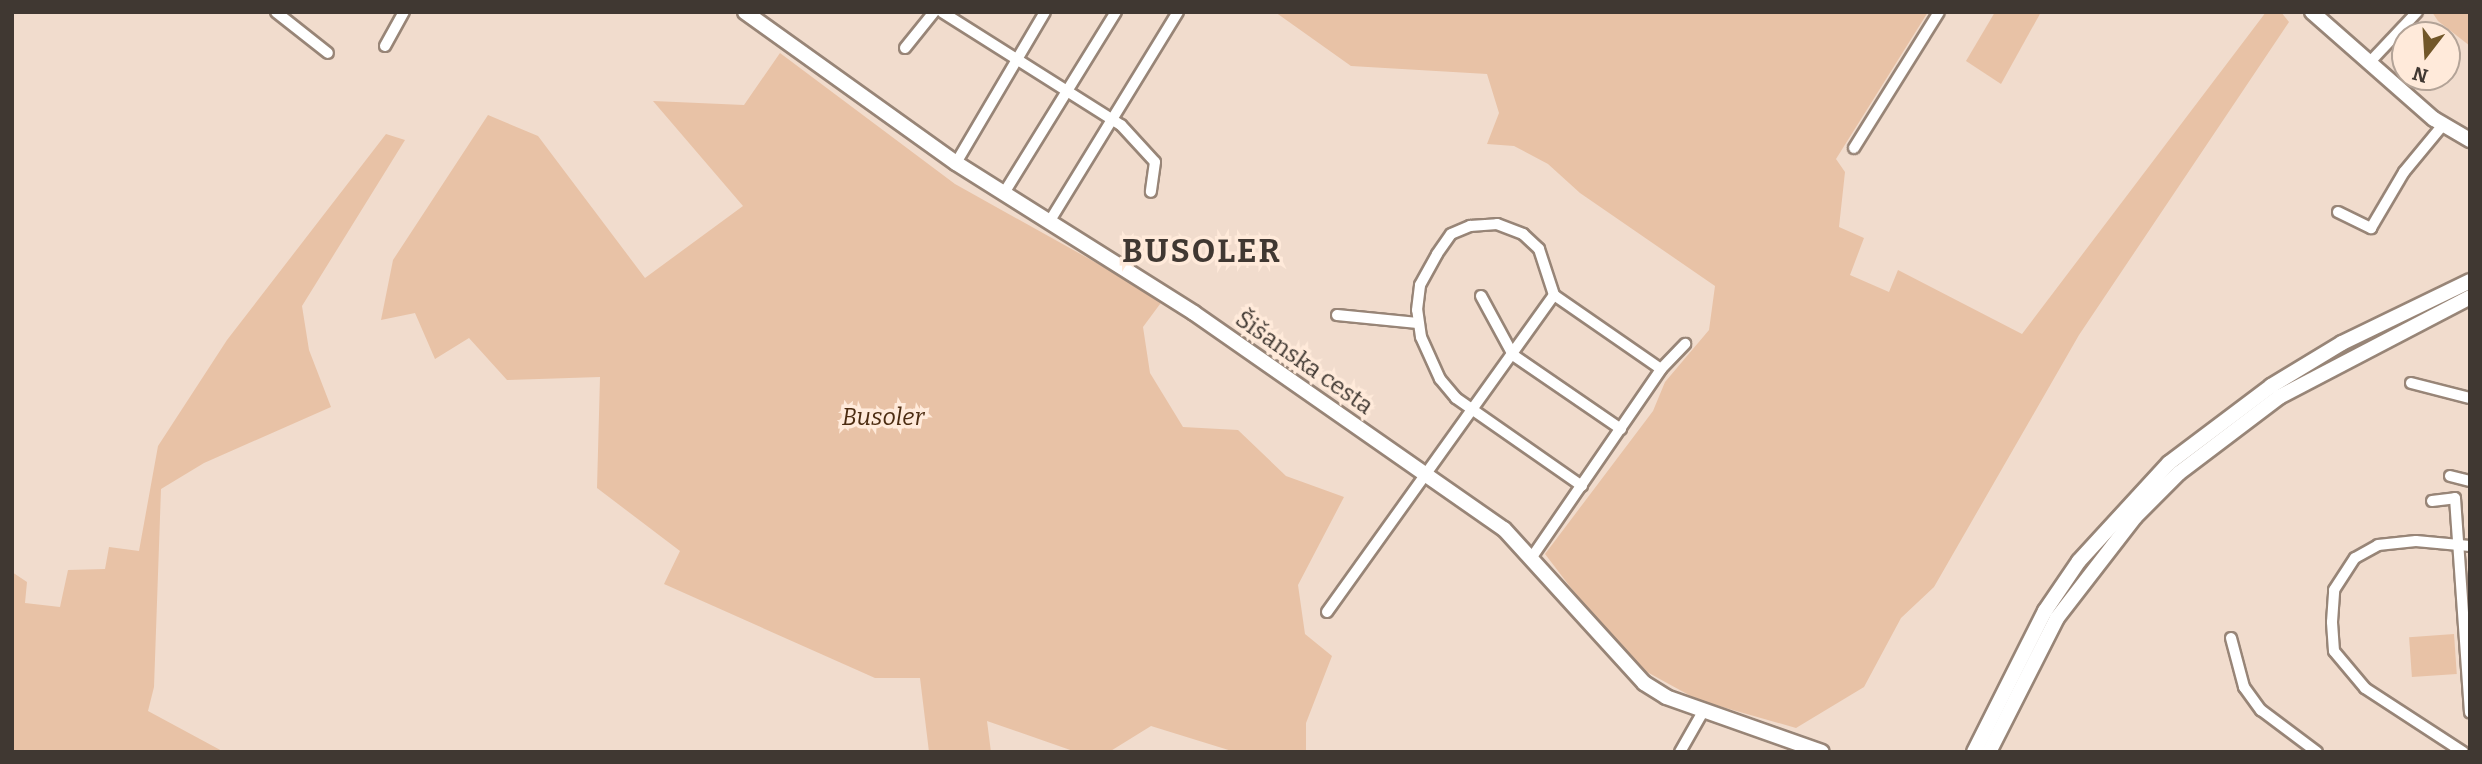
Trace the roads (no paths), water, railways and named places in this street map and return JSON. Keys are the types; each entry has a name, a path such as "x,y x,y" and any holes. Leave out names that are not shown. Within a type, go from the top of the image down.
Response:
{"main road":[{"name":"Šišanska cesta","path":"745,12 956,163 1004,194 1051,219 1504,529 1532,557 1629,671 1667,697 1822,752"},
{"path":"2312,12 2442,125 2468,135"},
{"path":"1974,752 2045,611 2079,561 2169,463 2282,379 2470,281"},
{"path":"1989,752 2024,675 2057,618 2118,538 2179,473 2279,397 2470,297"}],"street":[{"path":"276,12 328,53"},
{"path":"385,46 404,12"},
{"path":"905,48 934,12"},
{"path":"942,12 1112,120 1155,162 1151,192"},
{"path":"956,163 1045,12"},
{"path":"1004,194 1116,12"},
{"path":"1051,219 1178,12"},
{"path":"1854,148 1939,12"},
{"path":"2369,63 2417,12"},
{"path":"2338,212 2371,228 2404,172 2442,125"},
{"path":"1582,486 1473,411 1440,379 1418,323 1417,296 1426,272 1451,234 1470,226 1497,225 1523,234 1539,249 1554,295 1661,369"},
{"path":"1327,612 1427,477 1554,295"},
{"path":"1481,296 1513,355 1621,429"},
{"path":"1336,315 1418,323"},
{"path":"1532,557 1661,369 1685,344"},
{"path":"2411,383 2470,398"},
{"path":"2450,476 2470,481"},
{"path":"2432,501 2455,498 2455,541 2466,632 2470,709"},
{"path":"2463,752 2365,688 2334,651 2334,590 2355,558 2378,545 2455,541 2470,546"},
{"path":"2231,638 2244,687 2261,710 2316,752"},
{"path":"1680,752 1704,710"}],"district":[{"name":"BUSOLER","path":"1202,251"}],"park label":[{"name":"Busoler","path":"883,418"}]}
